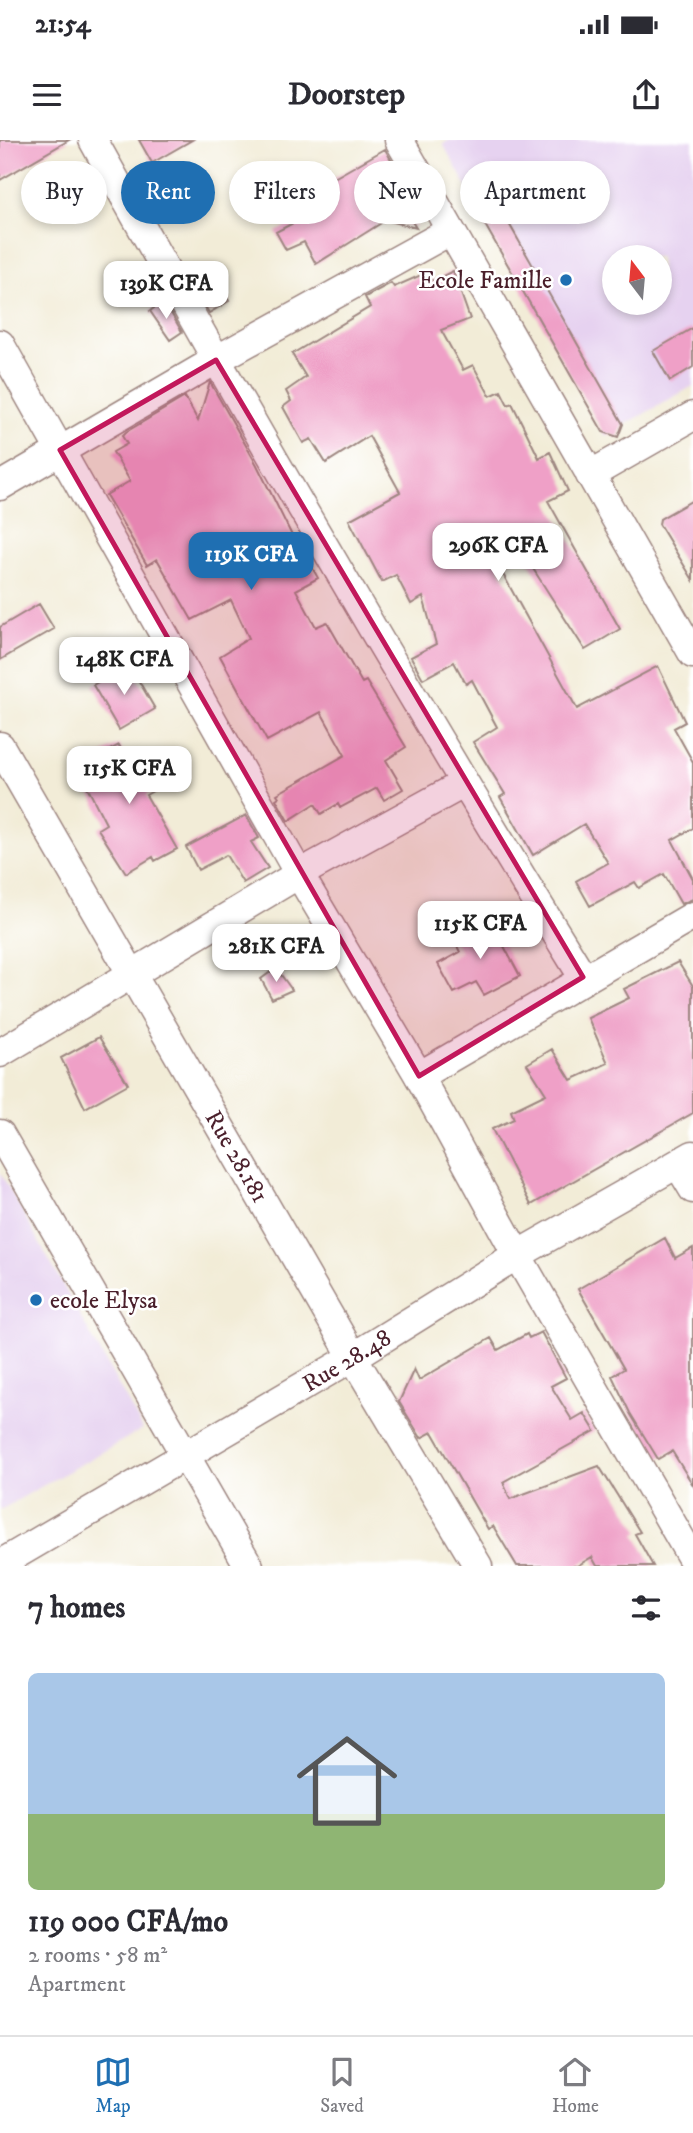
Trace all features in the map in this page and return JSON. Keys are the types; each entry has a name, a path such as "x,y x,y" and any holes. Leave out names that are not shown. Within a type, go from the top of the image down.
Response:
{"street":[{"path":"93,140 216,360 463,784 583,977"},
{"path":"399,140 693,654"},
{"path":"0,486 216,360 450,231"},
{"path":"0,344 299,874 419,1076 517,1255 693,1560"},
{"path":"590,475 693,415"},
{"name":"Rue 28.181","path":"0,746 134,973 353,1357 478,1566"},
{"path":"0,1053 299,874 463,784"},
{"path":"419,1076 583,977 693,916"},
{"path":"0,1134 249,1566"},
{"path":"686,1159 693,1189"},
{"name":"Rue 28.48","path":"0,1564 30,1558 185,1456 353,1357 517,1255 686,1159"}],"highlighted area":[{"path":"216,360 583,977 419,1076 60,450"}],"shaded area":[{"name":"Ecole Famille","path":"450,140 693,140 693,386 605,436 487,224 610,224 610,161 460,161 460,175 443,144"},
{"name":"ecole Elysa","path":"0,1172 143,1429 0,1510"}],"building":[{"path":"0,140 69,140 33,161 21,161 21,168 0,180"},
{"path":"139,140 192,140 155,161 151,161"},
{"path":"385,149 392,161 364,161"},
{"path":"354,167 354,224 380,224 316,264 304,242 286,250 276,232 291,224 340,224 340,175"},
{"path":"485,224 509,224 623,424 618,437 603,432"},
{"path":"453,271 470,319 441,330 463,370 473,365 490,396 501,391 508,405 512,403 539,458 550,452 568,491 548,501 620,629 585,650 523,553 499,567 577,709 658,666 685,722 674,728 693,762 693,828 672,840 693,879 693,899 681,904 664,874 639,888 635,882 590,906 576,881 608,863 584,824 533,855 500,797 505,794 473,742 497,727 472,680 466,684 454,662 423,679 411,657 436,644 423,597 411,604 396,575 382,582 349,520 400,492 369,436 326,463 311,439 303,443 283,407 291,401 286,391 306,377 292,354 370,307 365,297 391,283 394,287 421,275 433,281"},
{"path":"216,278 229,301 209,313 196,290"},
{"path":"164,301 182,332 170,340 150,311"},
{"path":"693,328 693,367 670,381 653,351"},
{"path":"210,382 257,465 305,562 308,560 318,578 296,590 316,627 327,622 362,683 366,681 406,747 386,760 403,789 384,800 377,788 340,808 338,804 321,814 315,804 288,821 276,799 279,797 277,794 345,755 321,712 267,741 220,656 249,638 231,600 192,620 157,559 147,565 106,495 130,481 113,452 127,444 122,436 185,397 198,421"},
{"path":"693,500 693,580 659,524 660,519"},
{"path":"39,604 54,629 0,660 0,627"},
{"path":"129,664 155,709 119,730 93,685"},
{"path":"119,745 132,771 163,753 177,777 146,795 177,849 155,861 153,857 126,873 98,829 106,824 77,767"},
{"path":"246,815 259,838 251,842 268,868 243,883 226,855 198,870 186,847"},
{"path":"490,920 520,976 484,995 476,982 454,993 438,964 460,952 454,940"},
{"path":"678,962 693,986 693,1113 531,1205 492,1129 514,1119 511,1111 546,1094 527,1064 552,1049 571,1080 608,1063 588,1018 629,998 624,989"},
{"path":"276,968 292,990 272,999 261,979"},
{"path":"99,1037 128,1084 85,1108 61,1058"},
{"path":"665,1238 675,1258 693,1248 693,1485 672,1451 658,1459 630,1413 612,1376 624,1369 578,1289"},
{"path":"541,1332 566,1378 551,1386 572,1420 584,1413 595,1431 503,1482 510,1499 599,1466 640,1532 635,1534 653,1566 597,1566 592,1557 577,1566 517,1566 493,1526 488,1529 432,1432 421,1438 399,1402 414,1369 419,1380 491,1338 498,1350 527,1334 529,1338"}],"place":[{"name":"Ecole Famille","path":"566,280"},
{"name":"ecole Elysa","path":"36,1300"}]}
